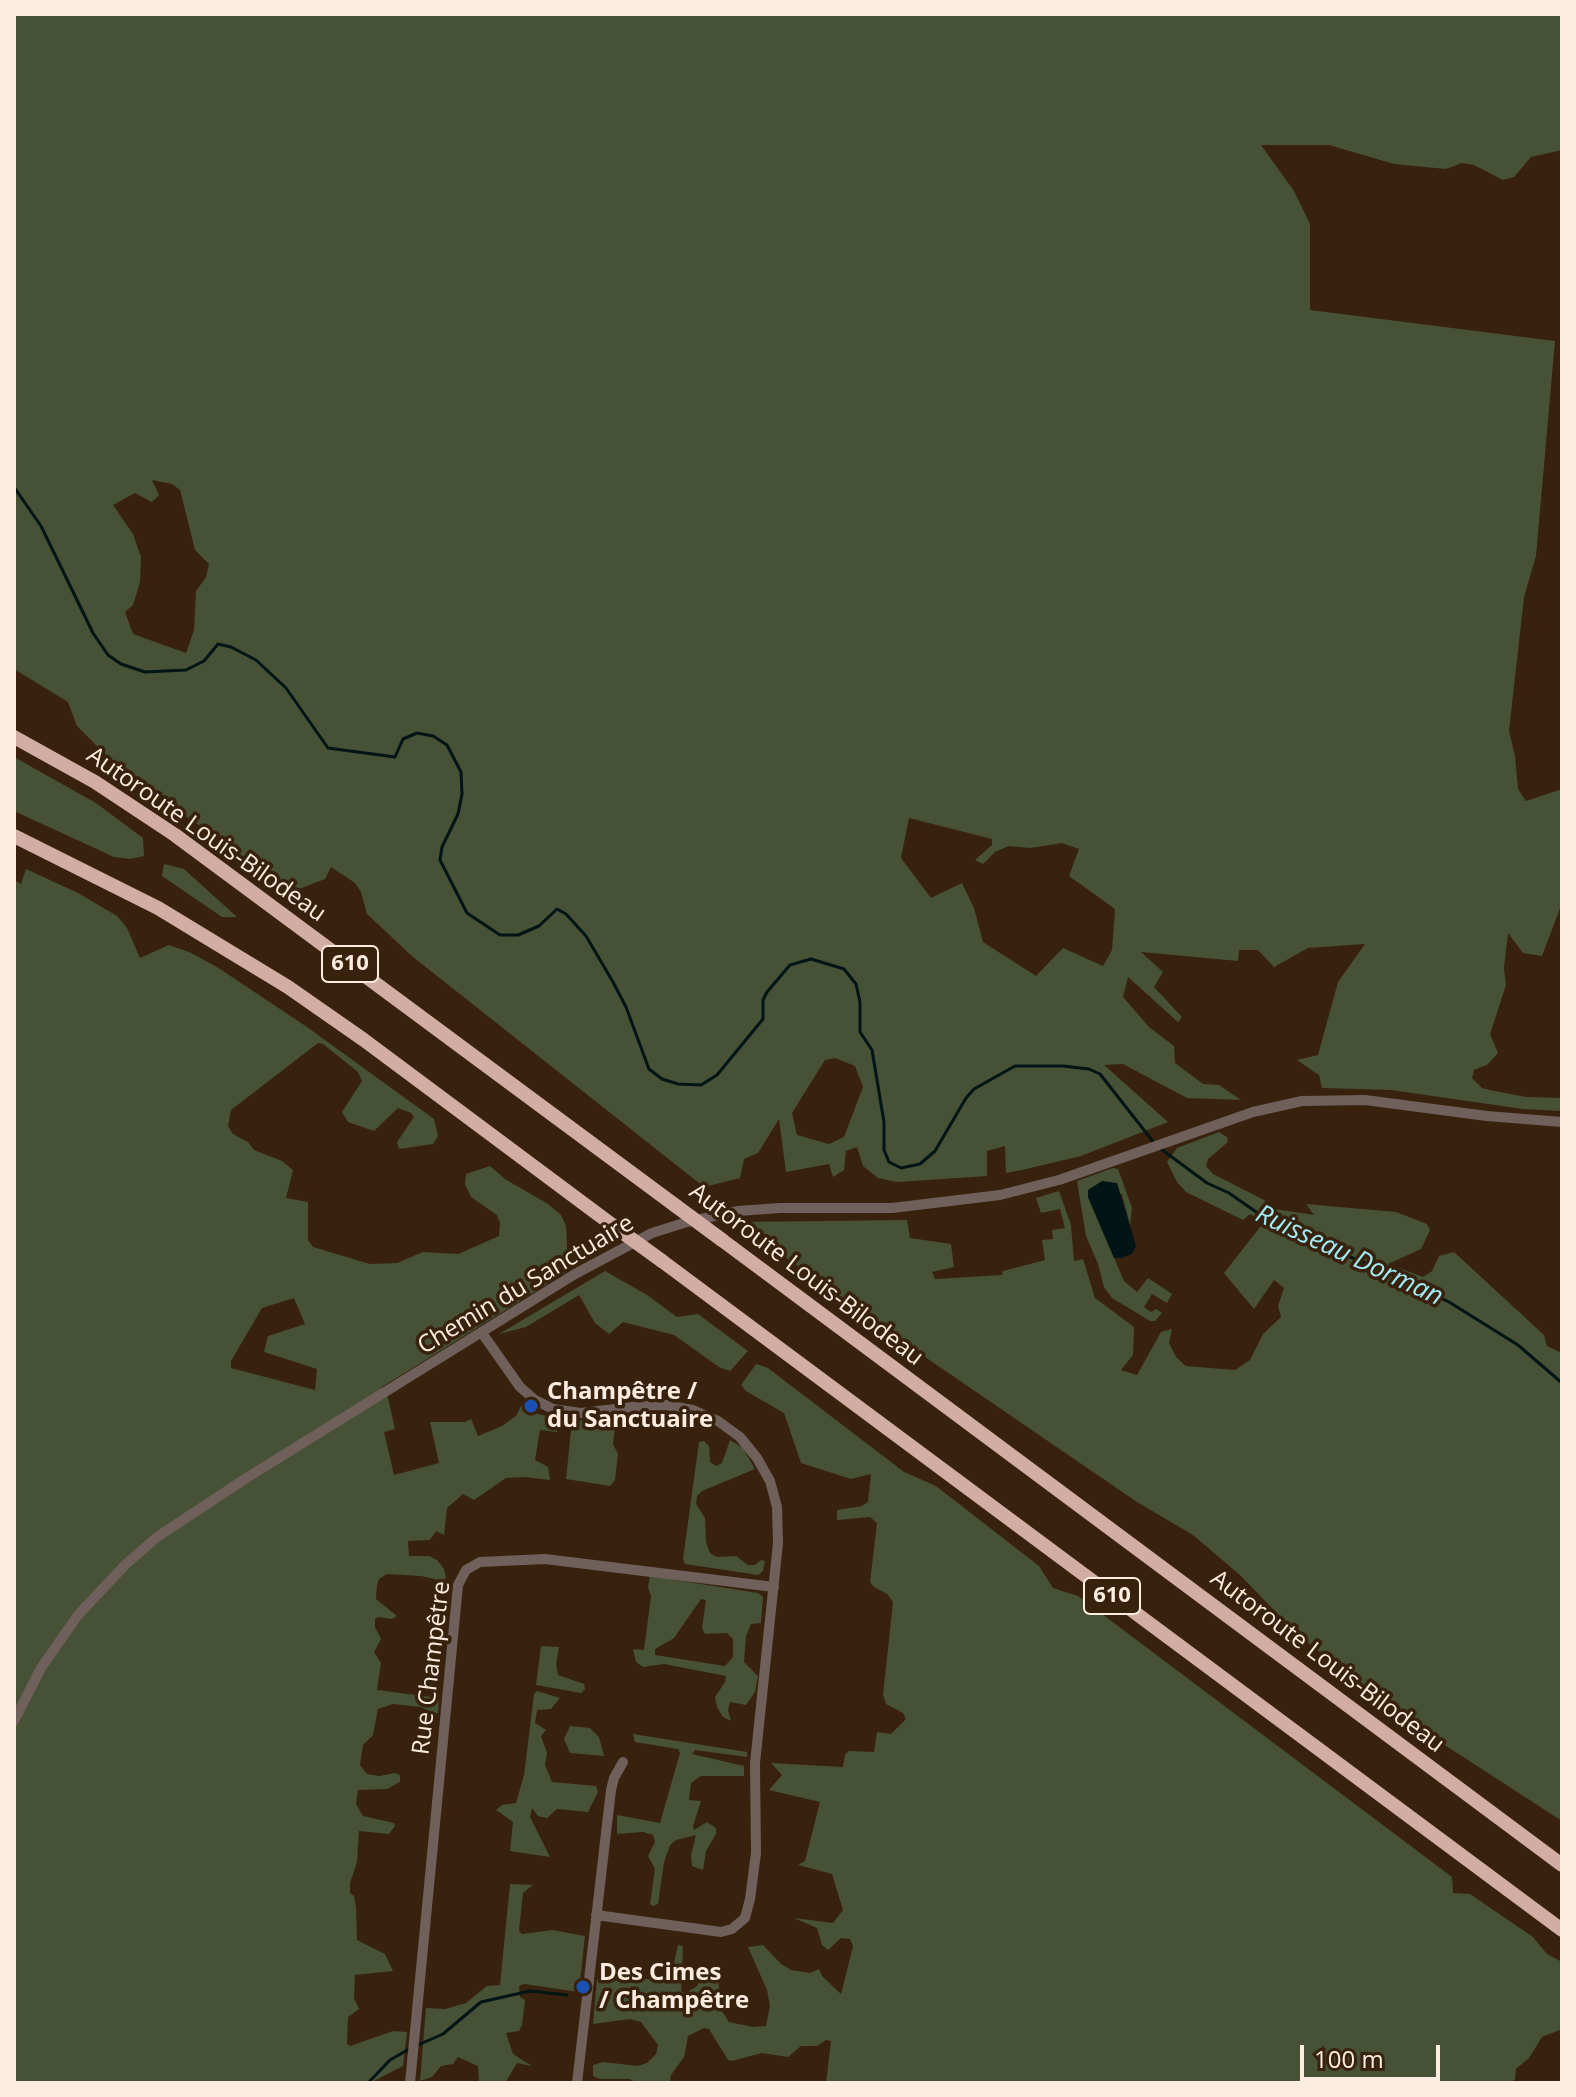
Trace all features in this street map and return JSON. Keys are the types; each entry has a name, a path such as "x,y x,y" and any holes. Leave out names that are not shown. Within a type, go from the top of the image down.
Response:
{"highway":[{"name":"Autoroute Louis-Bilodeau","path":"14,737 95,782 175,835 1562,1865"},
{"name":"610","path":"14,836 158,908 275,979 382,1054 1562,1930"}],"street":[{"name":"Chemin du Sanctuaire","path":"14,1721 41,1668 70,1626 141,1550 214,1499 613,1252 647,1235 687,1222 749,1210 892,1208 975,1199 1053,1182 1253,1112 1316,1100 1392,1102 1501,1118 1562,1122"},
{"path":"482,1333 515,1382 527,1395 544,1405 581,1413 641,1406 680,1407 718,1421 740,1437 757,1458 774,1494 779,1532 756,1751 755,1863 745,1918 732,1929 721,1932 596,1915"},
{"name":"Rue Champêtre","path":"410,2083 458,1585 466,1570 480,1562 545,1559 774,1587"},
{"path":"577,2083 611,1790 623,1762"}],"green space":[{"path":"14,14 1562,14 1562,150 1531,157 1514,177 1503,180 1474,165 1462,163 1446,169 1394,164 1329,145 1261,145 1294,191 1310,224 1310,310 1555,341 1536,556 1524,597 1509,731 1518,789 1526,801 1562,789 1562,903 1542,956 1523,953 1508,933 1504,968 1506,985 1490,1034 1498,1053 1487,1065 1474,1070 1472,1078 1482,1088 1490,1090 1526,1097 1562,1098 1562,1111 1523,1109 1391,1090 1322,1088 1319,1075 1297,1060 1318,1055 1338,982 1365,944 1308,948 1274,967 1258,950 1239,950 1238,961 1141,952 1163,972 1154,987 1182,1017 1178,1022 1128,977 1123,997 1149,1027 1174,1046 1175,1063 1203,1084 1219,1085 1241,1100 1187,1098 1123,1064 1104,1065 1168,1122 1081,1156 1022,1170 1006,1173 1005,1146 987,1151 987,1176 897,1182 878,1178 863,1166 857,1147 846,1151 844,1170 833,1177 829,1164 786,1172 779,1119 758,1153 744,1159 740,1178 704,1187 413,957 367,914 355,883 331,867 325,879 291,892 117,766 77,726 68,702 14,669","holes":["152,480 172,484 180,490 195,550 209,564 206,577 196,591 194,630 186,653 133,634 125,612 133,605 140,582 141,557 133,534 113,505 135,493 152,502 159,495","909,818 992,839 992,845 975,860 983,864 995,852 1009,846 1030,848 1062,843 1079,849 1069,876 1115,909 1112,950 1103,966 1063,948 1036,976 983,942 974,908 962,883 931,898 901,858","835,1058 855,1066 863,1087 844,1137 829,1144 797,1135 792,1113 825,1060"]},
{"path":"14,757 96,803 143,838 144,856 130,859 114,857 14,811"},
{"path":"164,864 184,869 237,917 222,917 162,876"},
{"path":"26,869 78,893 117,916 127,928 140,958 169,945 217,967 307,1027 434,1119 438,1136 433,1144 399,1149 397,1142 414,1117 411,1113 398,1108 374,1131 348,1122 342,1112 362,1081 358,1072 318,1043 231,1110 228,1126 233,1134 248,1142 254,1150 282,1161 293,1170 286,1198 308,1202 308,1240 313,1247 370,1264 397,1263 423,1252 458,1254 499,1236 497,1215 471,1197 465,1184 466,1174 490,1166 505,1179 548,1204 561,1215 566,1226 568,1265 565,1273 382,1387 388,1398 395,1429 384,1432 394,1475 439,1463 430,1422 465,1422 471,1419 478,1436 516,1416 522,1404 534,1413 559,1419 557,1432 540,1430 535,1460 548,1467 550,1480 506,1478 474,1500 463,1494 447,1508 444,1535 436,1531 430,1540 408,1541 409,1556 429,1556 437,1560 444,1569 446,1578 443,1581 387,1574 379,1579 377,1585 376,1599 397,1616 375,1619 381,1639 374,1652 381,1663 377,1690 439,1698 438,1713 435,1714 421,1707 393,1704 378,1709 373,1735 363,1745 360,1765 367,1774 400,1775 400,1782 387,1789 358,1790 356,1804 363,1816 394,1823 395,1826 389,1834 359,1831 357,1862 350,1883 350,1893 354,1896 356,1907 357,1940 385,1954 393,1971 355,1975 354,1998 359,2009 348,2017 347,2044 350,2046 393,2031 407,2032 403,2066 370,2083 14,2083 14,880 21,884","holes":["294,1298 305,1324 268,1336 264,1352 317,1369 315,1390 231,1368 231,1361 262,1308"]},
{"path":"1219,1132 1227,1137 1228,1142 1208,1159 1206,1166 1213,1174 1264,1200 1275,1209 1314,1215 1306,1204 1396,1212 1427,1224 1430,1230 1421,1249 1388,1264 1423,1277 1432,1271 1439,1256 1454,1252 1544,1335 1547,1346 1562,1353 1562,1821 1440,1742 1300,1637 1240,1575 1193,1535 1137,1502 928,1359 736,1222 907,1220 910,1238 951,1244 954,1267 932,1272 935,1279 1002,1275 1003,1271 1045,1260 1042,1240 1053,1239 1052,1230 1065,1228 1060,1209 1041,1213 1036,1198 1059,1191 1071,1225 1074,1261 1083,1259 1095,1298 1134,1327 1133,1355 1121,1370 1137,1375 1161,1332 1172,1329 1169,1343 1176,1357 1186,1366 1235,1370 1250,1360 1263,1334 1281,1317 1278,1306 1284,1288 1274,1280 1254,1309 1224,1273 1264,1222 1250,1214 1243,1220 1186,1192 1167,1162 1177,1148"},
{"path":"1118,1169 1132,1208 1130,1225 1122,1194 1088,1190 1088,1197 1124,1281 1137,1292 1148,1278 1172,1294 1167,1303 1152,1294 1144,1307 1151,1312 1156,1309 1162,1313 1155,1321 1112,1298 1104,1287 1086,1236 1077,1181"},
{"path":"605,1271 677,1317 698,1314 748,1351 730,1371 719,1367 674,1335 623,1322 609,1334 595,1323 579,1295 526,1327 499,1334"},
{"path":"756,1364 768,1368 904,1472 936,1486 1039,1566 1053,1588 1078,1596 1452,1877 1453,1893 1470,1894 1533,1937 1547,1954 1562,1962 1562,2029 1542,2037 1529,2058 1516,2069 1515,2080 1507,2083 826,2083 831,2041 826,2040 817,2046 801,2046 788,2057 762,2053 732,2061 728,2060 709,2029 704,2028 688,2036 684,2057 671,2075 670,2083 637,2083 630,2079 600,2079 593,2076 593,2065 603,2062 638,2066 647,2063 656,2054 658,2045 641,2022 630,2019 593,2024 597,1979 627,1981 668,1977 678,1945 683,1946 681,1991 685,1993 696,1987 711,1969 718,1970 720,2008 729,2022 766,2026 770,2006 767,1990 748,1947 763,1945 791,1970 810,1973 819,1969 841,1994 853,1946 850,1939 841,1938 828,1950 822,1945 817,1928 794,1918 833,1923 843,1910 832,1874 798,1865 805,1861 820,1802 769,1790 782,1775 771,1763 843,1767 849,1751 874,1752 877,1732 891,1734 906,1719 903,1713 886,1704 883,1695 893,1602 870,1582 877,1523 870,1517 837,1520 837,1510 868,1502 871,1474 851,1479 801,1463 784,1413 741,1385"},
{"path":"616,1418 613,1444 618,1454 615,1480 610,1486 566,1479 572,1421"},
{"path":"730,1440 743,1448 755,1469 702,1491 697,1496 696,1504 705,1518 706,1542 710,1553 717,1557 736,1556 748,1565 765,1561 763,1571 758,1575 685,1564 683,1559 699,1442 704,1441 709,1446 710,1462 716,1466 722,1463"},
{"path":"650,1576 758,1593 763,1597 761,1623 751,1624 746,1636 744,1662 758,1676 755,1692 746,1705 730,1702 728,1710 731,1721 723,1717 715,1697 726,1676 664,1664 643,1667 636,1662 633,1649 644,1650 651,1596 648,1587","holes":["701,1599 706,1600 702,1628 705,1634 727,1633 733,1639 733,1657 725,1666 655,1655 655,1649 674,1638"]},
{"path":"541,1646 559,1647 558,1675 584,1684 585,1689 581,1693 536,1685"},
{"path":"537,1691 560,1698 551,1709 537,1710 535,1723 546,1730 541,1736 547,1753 545,1765 552,1782 596,1786 598,1792 588,1812 557,1809 547,1818 538,1816 532,1808 530,1817 550,1857 510,1851 513,1822 496,1810 502,1805 516,1803 524,1775 534,1694"},
{"path":"570,1726 590,1728 599,1737 604,1756 570,1753 564,1739"},
{"path":"633,1734 747,1752 747,1757 695,1750 692,1754 744,1766 744,1776 701,1776 691,1783 689,1800 701,1801 694,1830 707,1822 716,1828 716,1834 706,1851 703,1870 692,1866 696,1835 676,1840 670,1845 664,1862 658,1904 653,1906 650,1904 655,1869 648,1856 655,1842 653,1835 643,1832 617,1834 617,1815 660,1823 680,1753 678,1749 635,1742"},
{"path":"510,1884 533,1885 523,1893 519,1931 522,1934 552,1930 585,1936 579,1992 524,1984 519,1986 520,1997 525,2000 522,2025 519,2031 506,2033 513,2054 532,2066 517,2063 505,2083 479,2083 478,2066 458,2057 453,2064 441,2066 432,2077 420,2081 426,2008 445,2009 466,2003 487,1986 500,1985"}],"shaded area":[{"path":"1102,1181 1117,1183 1136,1246 1132,1254 1122,1258 1114,1258 1088,1197 1088,1190"}],"waterway":[{"name":"Ruisseau Dorman","path":"14,487 41,526 93,633 108,655 121,664 145,672 186,670 204,661 218,644 231,647 256,660 286,688 328,748 395,757 403,739 417,733 433,736 447,745 461,772 462,794 458,814 442,847 440,860 467,913 500,935 518,935 539,926 557,909 566,914 586,936 613,982 626,1007 649,1069 662,1079 678,1084 701,1085 717,1075 763,1019 763,1000 767,992 790,965 811,959 844,969 856,984 860,1002 860,1032 872,1050 884,1122 884,1150 889,1162 901,1168 920,1164 935,1151 974,1089 1015,1066 1063,1066 1089,1069 1100,1074 1155,1144"},
{"name":"Ruisseau Dorman","path":"1161,1149 1207,1183 1229,1193 1282,1230 1378,1268 1449,1302 1518,1345 1562,1383"},
{"path":"418,2045 443,2034 481,2002 530,1991 567,1995"},
{"path":"368,2083 390,2060 411,2048"}],"place":[{"name":"Champêtre / du Sanctuaire","path":"531,1406"},
{"name":"Des Cimes / Champêtre","path":"583,1987"}]}
